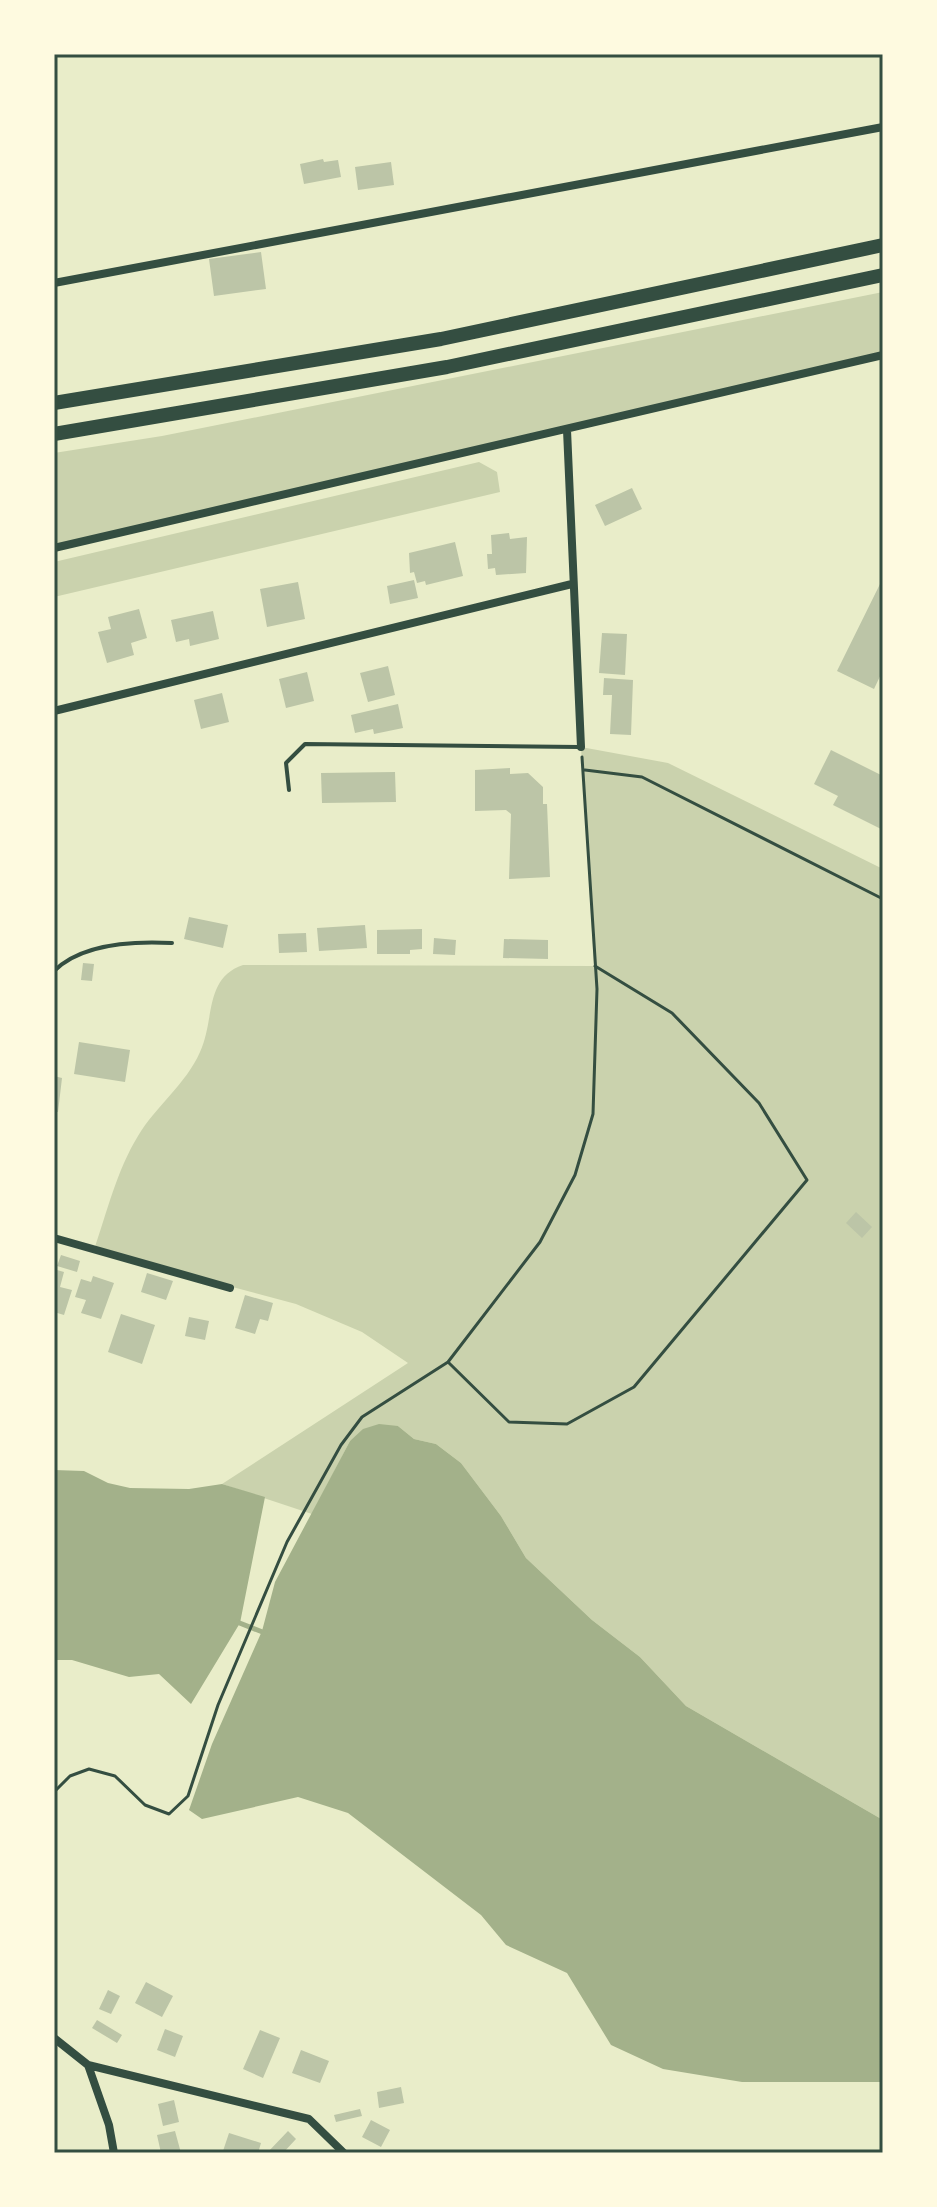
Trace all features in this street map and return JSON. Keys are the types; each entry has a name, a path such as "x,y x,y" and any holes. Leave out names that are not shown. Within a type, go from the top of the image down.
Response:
{"highway":[{"path":"54,403 441,339 883,245"},
{"path":"54,434 447,367 883,275"}],"street":[{"path":"54,283 883,127"},
{"path":"54,548 883,355"},
{"path":"567,430 581,747"},
{"path":"54,711 572,584"},
{"path":"54,1238 230,1288"},
{"path":"54,2038 88,2065 309,2119 344,2153"},
{"path":"88,2065 109,2125 114,2153"}],"lane":[{"path":"289,790 286,763 305,744 581,747"},
{"path":"54,971 67,958 87,951 143,942 172,943"}],"path":[{"path":"54,1792 70,1776 89,1769 115,1776 145,1805 169,1814 188,1796 218,1705 287,1542 341,1445 362,1417 448,1362 540,1242 575,1175 593,1114 595,966 581,747"},
{"path":"583,769 642,777 883,899"},
{"path":"448,1362 509,1422 567,1424 634,1387 807,1180 759,1103 672,1013 595,966"}],"shaded area":[{"path":"883,292 883,355 54,548 54,453 162,436"},
{"path":"479,462 497,472 500,492 54,597 54,562"},
{"path":"581,747 668,763 883,869 883,1820 686,1706 640,1657 592,1620 526,1558 501,1516 461,1463 436,1444 414,1439 398,1426 350,1441 312,1514 222,1484 408,1363 362,1332 296,1304 94,1250 124,1163 145,1125 194,1064 205,1040 216,990 231,971 243,965 594,966"},
{"path":"379,1424 398,1426 414,1439 436,1444 461,1463 501,1516 526,1558 592,1620 640,1657 686,1706 883,1820 883,2082 742,2082 663,2069 611,2045 567,1973 506,1945 481,1915 348,1813 298,1797 202,1819 189,1810 212,1744 262,1631 275,1582 350,1441 363,1429"},
{"path":"54,1470 84,1471 108,1483 130,1488 189,1489 222,1484 265,1497 240,1623 191,1704 159,1674 129,1677 72,1660 54,1660"}],"building":[{"path":"323,159 324,162 338,160 341,177 304,184 300,164"},
{"path":"391,162 394,185 358,190 355,167"},
{"path":"261,252 266,289 214,296 209,259"},
{"path":"632,488 642,509 605,526 595,505"},
{"path":"509,533 510,539 527,537 526,573 496,575 495,568 488,569 487,554 492,554 491,535"},
{"path":"455,542 463,576 426,585 425,581 417,583 414,572 410,573 409,553"},
{"path":"414,580 418,598 390,604 387,586"},
{"path":"298,582 305,619 267,627 260,589"},
{"path":"880,584 883,586 883,670 874,689 837,671"},
{"path":"139,609 147,638 131,643 134,655 107,663 98,632 111,629 108,617"},
{"path":"213,611 219,639 190,646 189,639 176,642 171,620"},
{"path":"602,633 627,634 625,675 599,673"},
{"path":"388,666 395,695 368,702 360,673"},
{"path":"307,672 314,701 286,708 279,679"},
{"path":"604,678 633,680 631,735 610,734 612,695 603,695"},
{"path":"222,693 229,722 201,729 194,700"},
{"path":"398,704 403,728 374,734 373,729 355,733 351,715"},
{"path":"831,750 883,776 883,830 833,805 838,796 814,784"},
{"path":"510,768 510,774 528,773 543,787 543,804 547,804 550,877 509,879 511,814 506,810 475,811 475,770"},
{"path":"395,772 396,802 322,803 321,773"},
{"path":"189,917 228,925 223,948 184,939"},
{"path":"365,925 367,948 319,951 317,928"},
{"path":"422,929 422,949 410,950 410,954 377,954 377,930"},
{"path":"306,933 307,952 279,953 278,934"},
{"path":"434,938 456,940 455,955 433,954"},
{"path":"504,939 548,940 548,959 503,958"},
{"path":"83,963 94,964 92,981 81,980"},
{"path":"79,1042 130,1050 125,1082 74,1074"},
{"path":"54,1076 62,1078 58,1112 54,1112"},
{"path":"856,1212 872,1227 862,1238 846,1223"},
{"path":"61,1255 80,1261 77,1272 57,1266"},
{"path":"57,1270 64,1272 60,1287 72,1290 64,1315 54,1312"},
{"path":"147,1273 173,1281 166,1300 141,1292"},
{"path":"93,1276 114,1283 101,1319 81,1313 86,1300 75,1297 81,1279 91,1282"},
{"path":"245,1295 273,1303 268,1321 260,1319 255,1334 235,1328"},
{"path":"121,1314 155,1325 142,1364 108,1352"},
{"path":"189,1317 209,1321 205,1340 185,1336"},
{"path":"146,1982 173,1996 162,2017 135,2003"},
{"path":"108,1990 120,1996 111,2014 99,2009"},
{"path":"97,2020 122,2035 117,2043 92,2028"},
{"path":"165,2029 183,2036 175,2057 157,2050"},
{"path":"260,2030 280,2038 263,2078 243,2069"},
{"path":"301,2050 329,2061 320,2083 292,2073"},
{"path":"401,2087 404,2103 379,2108 377,2092"},
{"path":"174,2100 179,2122 163,2126 158,2104"},
{"path":"360,2109 362,2116 336,2122 334,2115"},
{"path":"371,2120 390,2130 381,2147 362,2137"},
{"path":"175,2131 181,2153 161,2153 157,2135"},
{"path":"288,2131 296,2139 283,2153 267,2153"},
{"path":"229,2133 261,2143 258,2153 223,2151"}],"waterway":[{"path":"237,1622 265,1633"}]}
